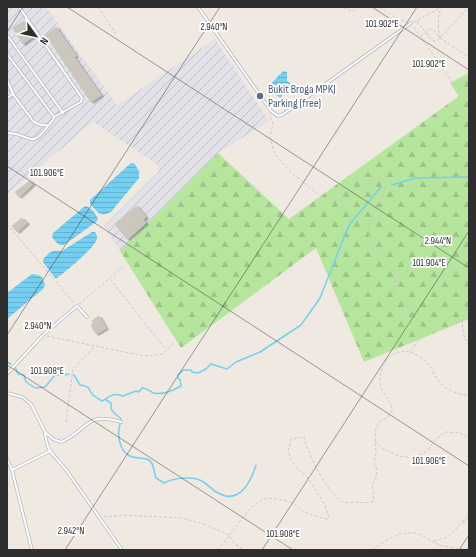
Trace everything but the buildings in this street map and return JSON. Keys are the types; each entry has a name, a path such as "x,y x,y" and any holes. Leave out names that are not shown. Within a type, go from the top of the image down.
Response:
{"lane":[{"path":"7,133 14,133 30,140 35,139 41,134 54,117 81,102 82,98 19,7"},
{"path":"198,7 271,111 278,116 282,115 410,24"},
{"path":"7,35 63,113"},
{"path":"7,54 54,117"},
{"path":"7,80 13,94 33,121 38,124 49,124"},
{"path":"7,98 13,94"},
{"path":"7,374 43,335 77,306 87,317"},
{"path":"7,393 22,397 31,404 39,416 50,451 67,471 122,550"},
{"path":"45,432 61,442 68,439 92,420 112,419 121,422"},
{"path":"12,470 50,451"},
{"path":"7,459 12,470 32,550"}],"path":[{"path":"98,7 116,34"},
{"path":"344,7 353,11 359,7"},
{"path":"380,7 390,16 410,24 421,36 452,82 457,84 469,80"},
{"path":"410,24 441,7"},
{"path":"440,38 438,16 441,7"},
{"path":"417,20 434,41 440,38 469,7"},
{"path":"421,36 430,30 434,30 440,38 469,57"},
{"path":"269,114 273,124 270,138 275,155 292,173 320,196 334,201 346,196 374,178 382,179 386,185 383,195 372,217 368,233 372,248 380,261 397,275"},
{"path":"7,224 77,306 123,267"},
{"path":"397,275 407,272 419,264 432,259 447,264 464,284 465,299 462,315 462,328 469,345"},
{"path":"397,275 394,297 398,301 406,304 411,309 413,316 420,320 423,328 418,341 410,352"},
{"path":"109,279 167,350"},
{"path":"43,335 144,356 163,354 174,342"},
{"path":"66,422 73,369 96,346"},
{"path":"217,550 222,546 229,535 251,509 259,501 266,498 291,502 306,514 329,518 326,505 316,493 308,478 291,460 288,451 291,439 304,437 306,446 329,490 340,500 346,503 370,503 373,501 374,495 372,486 377,470 374,463 376,454 376,428 380,421 388,417 392,411 392,403 383,392 379,381 388,357 400,351 410,352 421,357 432,367 434,375 442,386 456,393 466,395 469,394"},
{"path":"375,440 383,450 399,456 414,458 427,451 436,439 446,432 461,433 469,438"},
{"path":"462,523 469,512"},
{"path":"100,517 124,515 182,518 206,525 229,535 234,543 244,550"},
{"path":"433,541 448,537 469,518"},
{"path":"373,550 383,541 395,535 409,533 419,534 443,546 469,549"}],"shaded area":[{"path":"7,7 46,7 117,105 215,39 269,121 218,153 120,251 104,226 159,171 157,164 93,122 7,195"}],"green space":[{"path":"469,73 469,319 364,362 316,248 181,348 120,251 218,153 289,219 459,96 450,83"}],"water":[{"path":"284,71 287,72 287,81 297,87 287,87 281,98 274,94 271,84"},
{"path":"131,163 134,163 139,171 139,178 111,212 102,214 97,212 90,204 90,200"},
{"path":"85,206 95,213 98,219 96,222 64,245 57,243 52,237 53,233"},
{"path":"92,232 95,232 97,236 97,240 94,245 72,266 55,278 43,262 43,259 51,252 62,251"},
{"path":"32,274 42,277 45,285 43,289 7,319 7,293"}],"waterway":[{"path":"392,185 415,178 469,177"},
{"path":"74,375 80,385 88,387 91,393 102,401 114,395 123,396 136,391 139,392 142,388 154,393 168,392 181,386 178,375 183,370 191,370 192,372 198,373 206,369 211,364 227,369 236,362 260,352 301,325 320,298 349,225 381,187"},
{"path":"7,362 11,364"},
{"path":"15,367 18,374 24,375 26,382 35,388 45,387 55,375 69,374"},
{"path":"106,400 111,403 112,410 121,419"},
{"path":"120,424 119,437 123,450 126,454 132,457 151,461 156,478 164,483 180,478 197,479 203,481 218,493 225,496 232,496 243,490 251,478 256,465"}],"place":[{"name":"Bukit Broga MPKJ Parking (free)","path":"260,96"}]}
